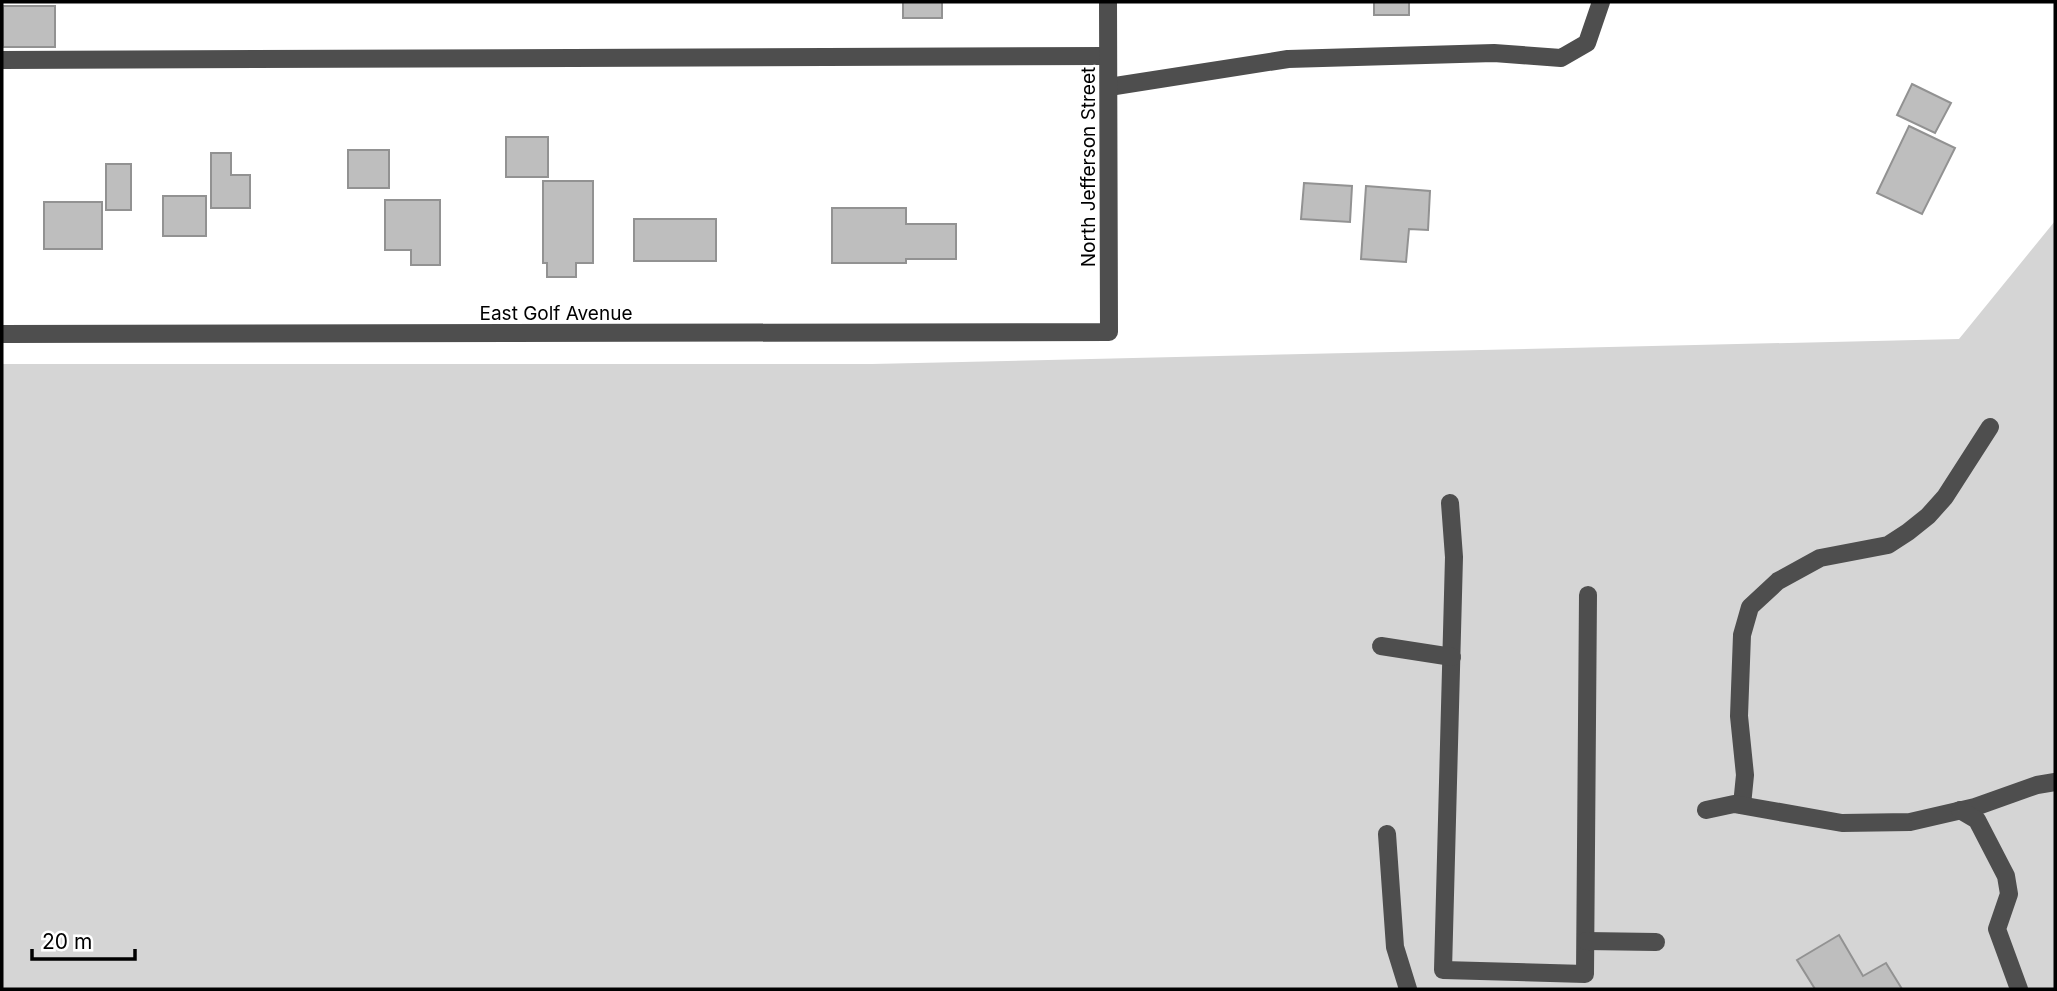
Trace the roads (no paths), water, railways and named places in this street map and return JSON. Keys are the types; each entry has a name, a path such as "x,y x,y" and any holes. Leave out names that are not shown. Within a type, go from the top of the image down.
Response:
{"street":[{"name":"North Jefferson Street","path":"1108,2 1109,332"},
{"path":"1109,87 1288,59 1494,54 1562,58 1587,43 1601,2"},
{"path":"2,60 1108,56"},
{"name":"East Golf Avenue","path":"2,334 1109,332"},
{"path":"1742,805 1745,775 1739,703 1742,635 1750,607 1778,581 1820,558 1888,545 1908,532 1928,516 1945,497 1990,426"},
{"path":"1450,503 1454,557 1443,970 1585,974 1588,595"},
{"path":"1381,646 1452,657"},
{"path":"1706,810 1734,804 1842,823 1910,822 1975,807 2037,785 2055,782"},
{"path":"1960,810 1976,820 2006,876 2009,894 1997,929 2019,989"},
{"path":"1387,834 1395,947 1408,989"},
{"path":"1586,941 1656,942"}]}
